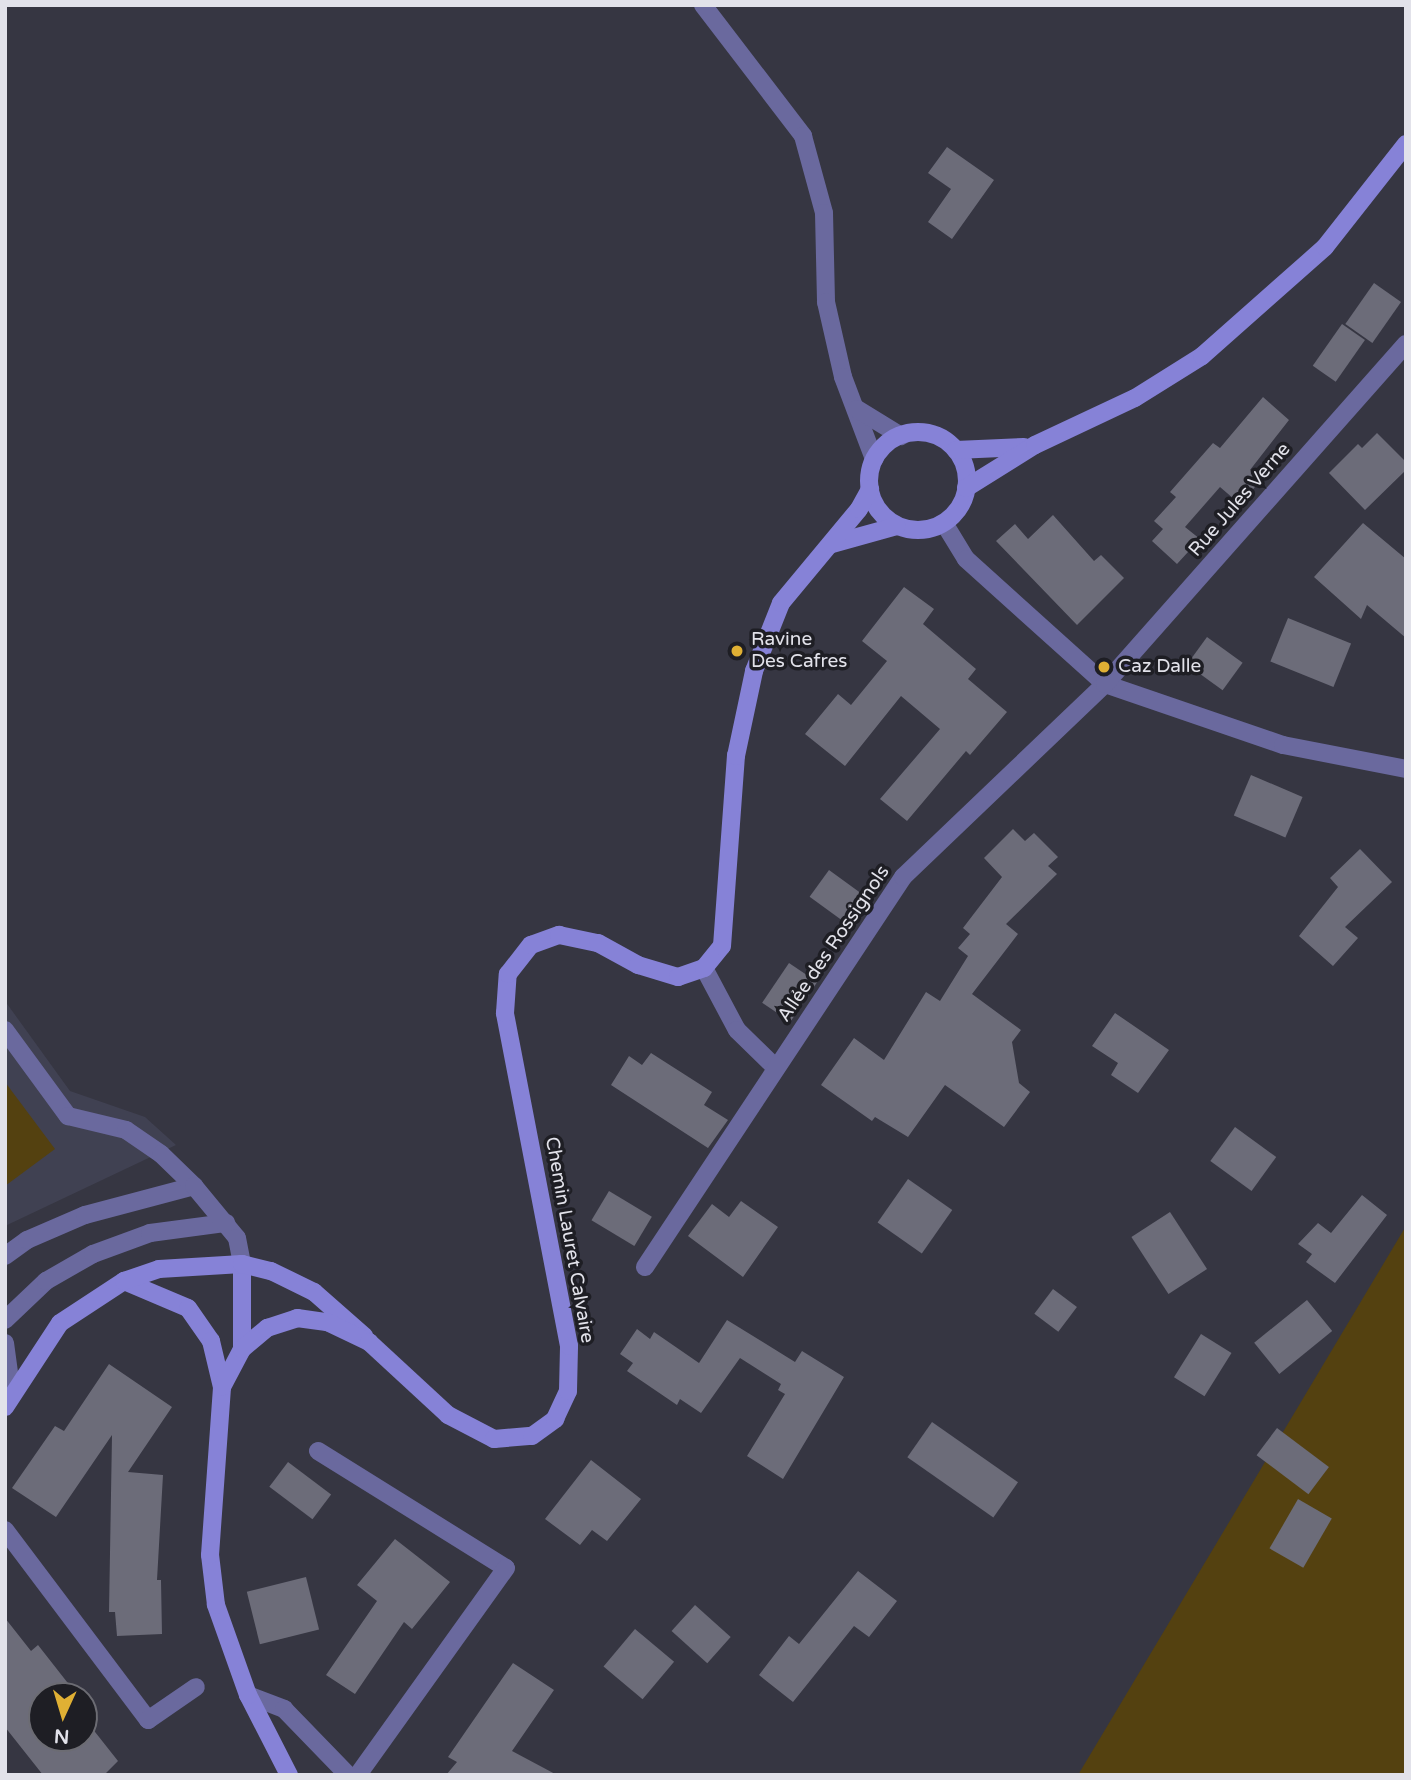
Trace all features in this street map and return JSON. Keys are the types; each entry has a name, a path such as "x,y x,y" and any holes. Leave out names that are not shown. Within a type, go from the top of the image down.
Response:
{"main road":[{"path":"966,488 1035,445 1135,398 1202,356 1253,315 1325,247 1406,144"},
{"path":"832,544 897,526 929,529 944,523 957,512 966,488 964,464 956,450 928,433 901,436 874,459 870,489 874,504 897,526"},
{"path":"956,450 1035,445"},
{"path":"704,968 722,946 736,756 754,671 781,603 832,544 870,489"},
{"name":"Chemin Lauret Calvaire","path":"289,1775 248,1695 216,1605 211,1555 222,1387 243,1349 267,1328 298,1318 327,1322 369,1342 448,1415 494,1439 532,1436 555,1419 568,1391 569,1346 505,1013 508,974 531,945 559,935 598,943 638,965 678,977 704,968"},
{"path":"9,1401 60,1323 124,1281 159,1269 242,1264 299,1282 347,1317 369,1342"},
{"path":"242,1264 243,1349"},
{"path":"124,1281 188,1308 211,1341 222,1387"}],"street":[{"path":"703,5 803,136 824,213 826,302 843,377 874,459"},
{"name":"Rue Jules Verne","path":"1105,684 1406,344"},
{"path":"857,410 901,436"},
{"path":"944,523 966,559 1105,684 1283,746 1406,769"},
{"name":"Allée des Rossignols","path":"645,1268 903,877 1105,684"},
{"path":"704,968 737,1030 776,1068"},
{"path":"5,1030 68,1116 126,1130 161,1154 194,1186 237,1238 242,1264"},
{"path":"5,1256 27,1240 85,1215 194,1186"},
{"path":"5,1320 46,1281 93,1254 150,1233 226,1223"},
{"path":"5,1343 9,1401"},
{"path":"318,1451 506,1568 358,1775"},
{"path":"5,1530 148,1720 195,1687"},
{"path":"248,1695 284,1709 348,1775"}],"shaded area":[{"path":"5,1001 70,1091 145,1117 176,1145 5,1226"},
{"path":"5,1082 55,1149 5,1186"},
{"path":"1406,1226 1406,1775 1078,1775"}],"building":[{"path":"947,147 994,180 952,239 928,222 951,189 928,173"},
{"path":"1374,283 1401,302 1372,343 1345,324"},
{"path":"1342,324 1365,340 1336,382 1313,366"},
{"path":"1263,397 1289,420 1250,470 1261,479 1241,505 1220,487 1185,527 1200,539 1177,564 1152,541 1163,529 1154,521 1176,497 1170,492 1213,443 1220,448"},
{"path":"1377,433 1406,462 1406,470 1365,510 1329,473 1358,444 1362,448"},
{"path":"1053,515 1094,561 1101,555 1124,578 1077,625 996,541 1015,524 1028,539"},
{"path":"1363,523 1406,559 1406,638 1367,605 1361,619 1314,577"},
{"path":"904,587 934,609 923,624 976,669 968,679 1007,712 970,755 966,751 907,821 880,799 940,729 901,696 845,766 805,734 838,694 851,705 887,661 862,641"},
{"path":"1288,618 1351,643 1333,687 1270,662"},
{"path":"1207,637 1243,663 1223,690 1187,665"},
{"path":"1251,775 1303,797 1285,837 1234,816"},
{"path":"1013,829 1025,841 1034,833 1058,857 1048,866 1057,874 1006,924 1018,934 972,994 1021,1030 1012,1042 1019,1083 1030,1092 1004,1127 945,1085 908,1137 875,1117 872,1121 821,1085 854,1038 884,1060 926,992 940,1001 968,956 958,948 970,934 963,928 1002,877 984,858"},
{"path":"1360,849 1392,882 1345,927 1358,938 1333,966 1299,936 1338,887 1330,878"},
{"path":"829,870 873,902 853,928 810,897"},
{"path":"789,963 817,982 790,1022 762,1003"},
{"path":"1115,1013 1169,1050 1138,1093 1111,1075 1118,1063 1092,1046"},
{"path":"651,1053 712,1092 704,1105 728,1120 708,1148 611,1085 629,1056 642,1065"},
{"path":"1235,1127 1276,1157 1252,1191 1210,1161"},
{"path":"908,1179 952,1210 922,1253 878,1222"},
{"path":"609,1191 652,1217 634,1246 591,1220"},
{"path":"1362,1195 1387,1215 1335,1283 1306,1262 1312,1254 1298,1244 1318,1223 1331,1233"},
{"path":"741,1201 778,1227 743,1277 688,1236 712,1204 729,1217"},
{"path":"1170,1212 1207,1269 1168,1294 1131,1237"},
{"path":"1053,1289 1077,1307 1058,1332 1034,1314"},
{"path":"1307,1300 1332,1331 1279,1374 1254,1343"},
{"path":"727,1320 795,1362 802,1351 844,1377 783,1479 747,1456 785,1394 778,1390 781,1384 740,1358 701,1413 680,1399 677,1405 627,1371 633,1363 620,1354 637,1329 650,1339 654,1332 699,1363"},
{"path":"1201,1334 1232,1353 1205,1396 1174,1377"},
{"path":"109,1364 172,1407 128,1472 163,1475 157,1580 161,1580 162,1634 117,1636 115,1612 109,1612 112,1435 56,1517 12,1488 55,1426 64,1431"},
{"path":"932,1422 1018,1482 993,1517 907,1457"},
{"path":"1277,1428 1329,1467 1308,1494 1257,1455"},
{"path":"591,1460 641,1499 607,1541 592,1530 580,1545 545,1519"},
{"path":"288,1462 331,1494 312,1519 269,1487"},
{"path":"1298,1499 1332,1518 1303,1568 1270,1548"},
{"path":"395,1539 450,1582 412,1629 404,1622 355,1694 326,1675 377,1601 357,1585"},
{"path":"858,1571 897,1601 869,1637 854,1626 793,1702 759,1675 789,1636 799,1644"},
{"path":"306,1577 319,1629 260,1644 247,1592"},
{"path":"695,1605 731,1637 707,1663 672,1631"},
{"path":"5,1618 31,1651 38,1645 67,1682 28,1682 28,1752 98,1752 98,1736 118,1761 104,1775 43,1775 5,1727"},
{"path":"635,1629 674,1662 643,1699 604,1667"},
{"path":"513,1663 554,1690 512,1751 557,1775 446,1775 457,1762 448,1757"}],"place":[{"name":"Ravine Des Cafres","path":"737,651"},
{"name":"Caz Dalle","path":"1104,667"}]}
